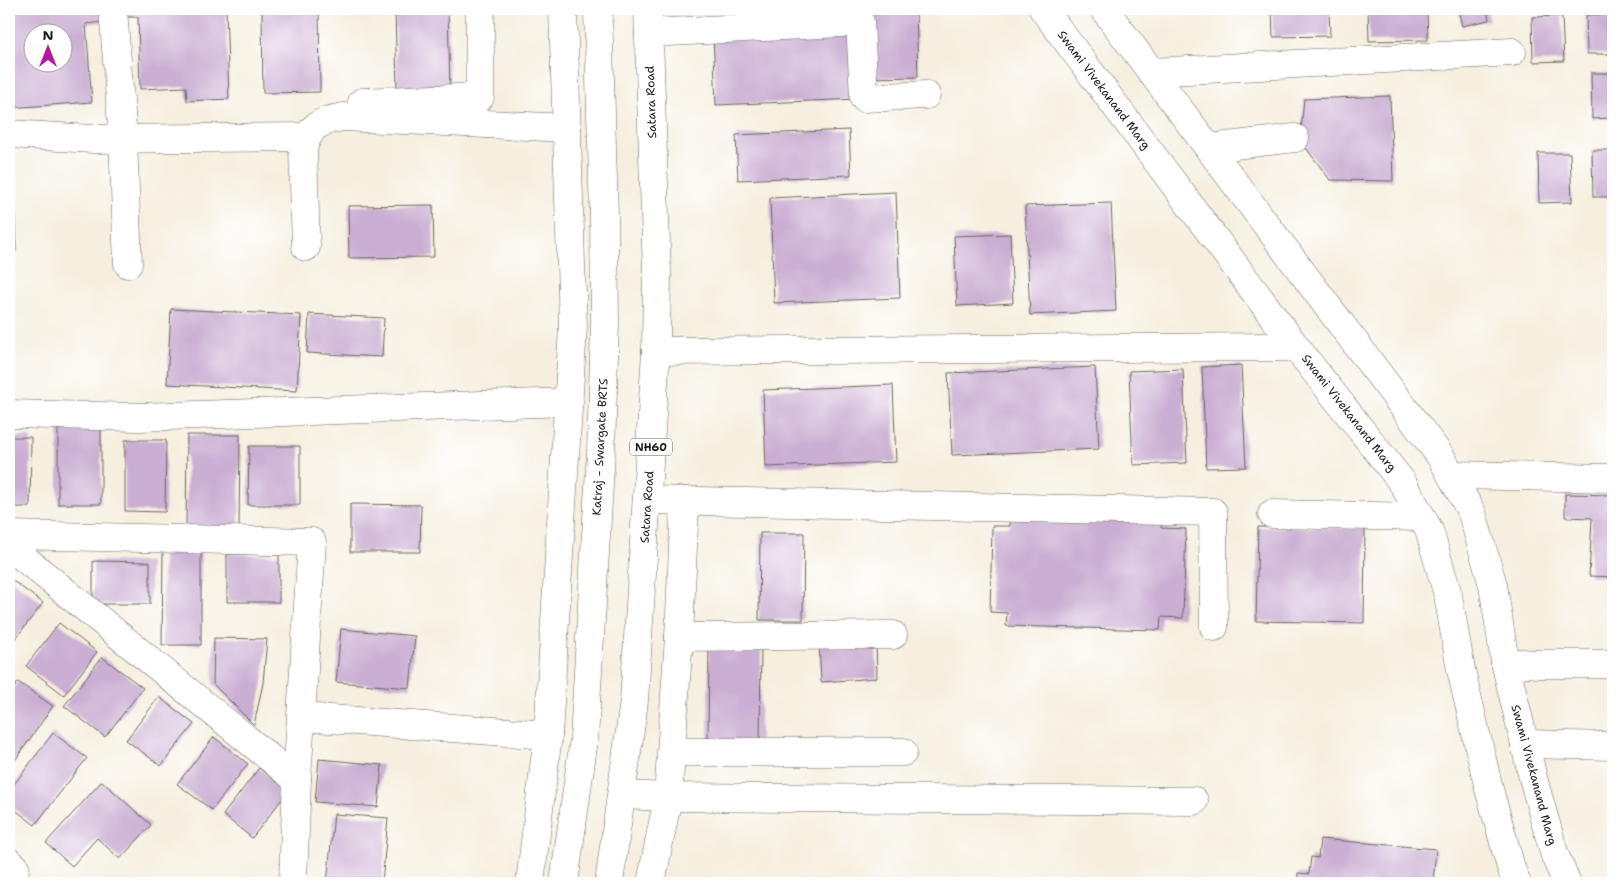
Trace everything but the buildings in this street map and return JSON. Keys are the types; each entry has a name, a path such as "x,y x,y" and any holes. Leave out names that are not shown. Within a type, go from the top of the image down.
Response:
{"main road":[{"path":"113,9 123,139 128,264"},
{"path":"333,104 480,96 480,9"},
{"path":"530,883 548,735 573,327 563,9"},
{"name":"Katraj - Swargate BRTS","path":"564,883 584,739 602,431 605,236 598,9"},
{"name":"Swami Vivekanand Marg","path":"1043,9 1296,347 1402,482 1422,517 1429,530 1448,595 1461,670 1489,789 1517,883"},
{"name":"Swami Vivekanand Marg","path":"1104,9 1441,457 1452,475 1472,513 1493,585 1505,662 1525,744 1555,856 1567,883"},
{"path":"649,21 860,22 864,98 926,95"},
{"name":"Satara Road","path":"609,883 634,701 656,351 657,273 649,21"},
{"path":"1152,72 1512,52"},
{"path":"306,247 303,149 307,137 314,127 326,120 343,117 567,128"},
{"path":"9,134 93,139 307,137"},
{"path":"1210,148 1295,138"},
{"path":"656,351 1296,347"},
{"path":"9,414 139,417 569,402"},
{"path":"1452,475 1613,478"},
{"path":"647,500 1213,512 1214,626"},
{"path":"651,883 668,797 679,637 685,501"},
{"path":"1272,514 1422,517"},
{"path":"9,535 312,542 297,780 293,880"},
{"path":"9,546 297,780"},
{"path":"679,637 893,635"},
{"path":"1505,662 1613,664"},
{"path":"302,717 548,735"},
{"path":"1525,744 1613,746"},
{"path":"672,752 903,752"},
{"path":"622,796 1194,802"},
{"path":"9,862 15,867 14,883"}]}
